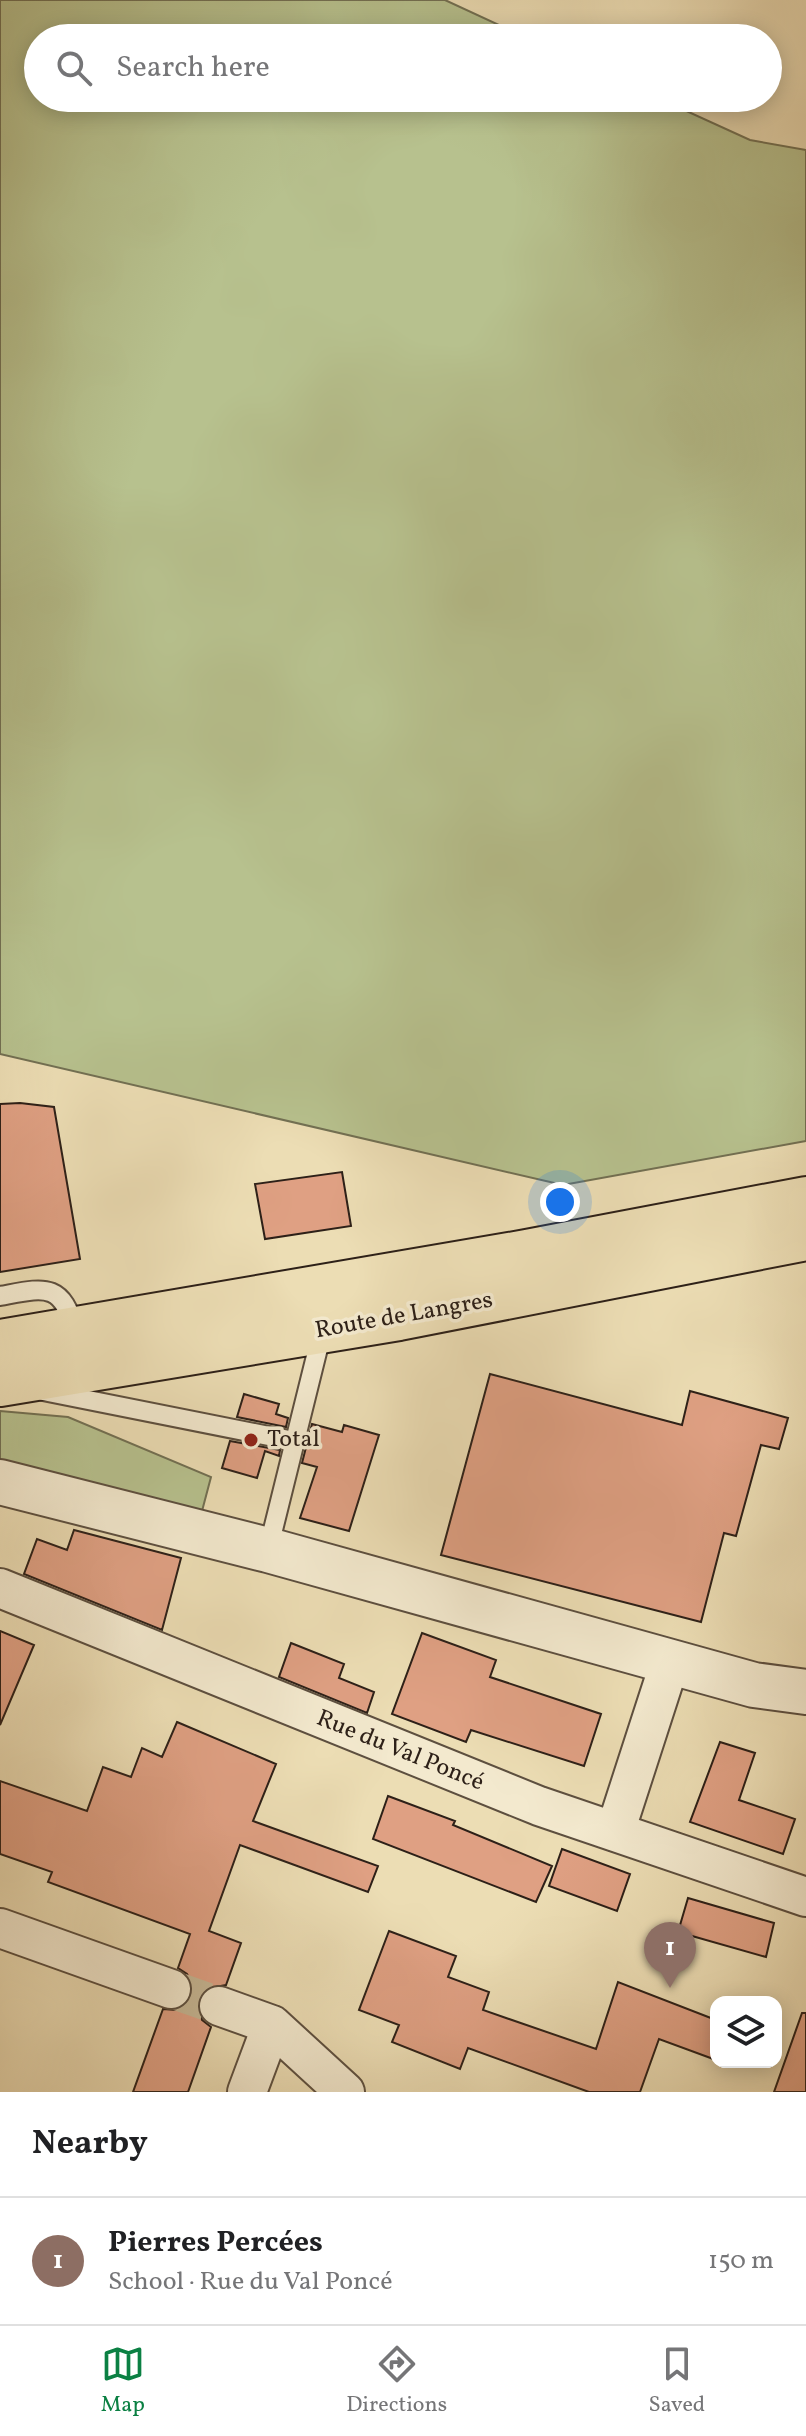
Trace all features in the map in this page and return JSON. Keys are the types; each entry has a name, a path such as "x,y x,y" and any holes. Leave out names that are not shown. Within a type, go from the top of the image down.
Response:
{"main road":[{"name":"Route de Langres","path":"1,1370 79,1350 322,1331 689,1261 796,1220"},
{"path":"79,1350 527,1252 796,1220"}],"street":[{"path":"0,1482 268,1550 754,1685 806,1692"},
{"name":"Rue du Val Poncé","path":"0,1588 375,1742 615,1832 806,1897"},
{"path":"615,1832 670,1662"},
{"path":"0,1928 171,1989"},
{"path":"219,2006 272,2025 345,2092"},
{"path":"247,2092 272,2025"}],"lane":[{"path":"796,1220 806,1219"},
{"path":"689,1261 699,1245 715,1236 746,1230"},
{"path":"0,1296 35,1290 54,1291 67,1303 79,1350"},
{"path":"268,1550 322,1331"},
{"path":"1,1370 294,1441"}],"green space":[{"path":"0,0 445,0 497,24 24,24 24,112 689,112 750,140 806,150 806,1141 563,1185 0,1054"},
{"path":"0,1411 68,1417 211,1477 202,1511 0,1472"}],"building":[{"path":"0,1104 54,1107 80,1259 0,1272"},
{"path":"342,1172 351,1226 265,1239 255,1184"},
{"path":"490,1374 682,1425 690,1391 788,1418 779,1449 761,1445 736,1536 724,1533 701,1622 441,1555"},
{"path":"244,1394 279,1404 276,1414 288,1418 286,1427 237,1417"},
{"path":"312,1424 342,1432 344,1425 379,1435 349,1531 300,1518 317,1467 302,1463"},
{"path":"230,1441 280,1450 279,1456 265,1451 257,1478 222,1468"},
{"path":"74,1530 181,1558 162,1630 24,1574 37,1539 67,1550"},
{"path":"0,1631 34,1645 0,1725"},
{"path":"422,1633 496,1660 490,1677 601,1714 584,1766 471,1730 466,1742 392,1714"},
{"path":"291,1643 344,1664 339,1678 374,1692 367,1713 279,1677"},
{"path":"177,1722 276,1764 253,1821 378,1866 368,1892 240,1845 209,1931 241,1943 226,1985 205,1989 198,1999 202,2020 211,2027 188,2092 133,2092 163,2009 176,2010 191,1997 192,1984 187,1974 178,1968 190,1934 48,1882 52,1872 0,1854 0,1781 87,1811 103,1767 131,1777 142,1748 162,1757"},
{"path":"720,1742 755,1753 739,1800 795,1819 783,1854 690,1822"},
{"path":"388,1796 455,1821 453,1825 552,1866 536,1902 373,1839"},
{"path":"562,1849 630,1874 617,1911 549,1886"},
{"path":"688,1898 774,1923 766,1957 678,1932"},
{"path":"389,1931 456,1956 448,1977 489,1992 483,2010 596,2049 618,1982 710,2018 710,2058 659,2039 640,2092 589,2092 468,2048 460,2069 392,2042 399,2025 359,2010"},
{"path":"802,2013 806,2013 806,2092 774,2092"}],"tunnel":[{"path":"171,1989 219,2006"}],"place":[{"name":"Total","path":"251,1440"},
{"name":"Pierres Percées","path":"670,1988"}]}
